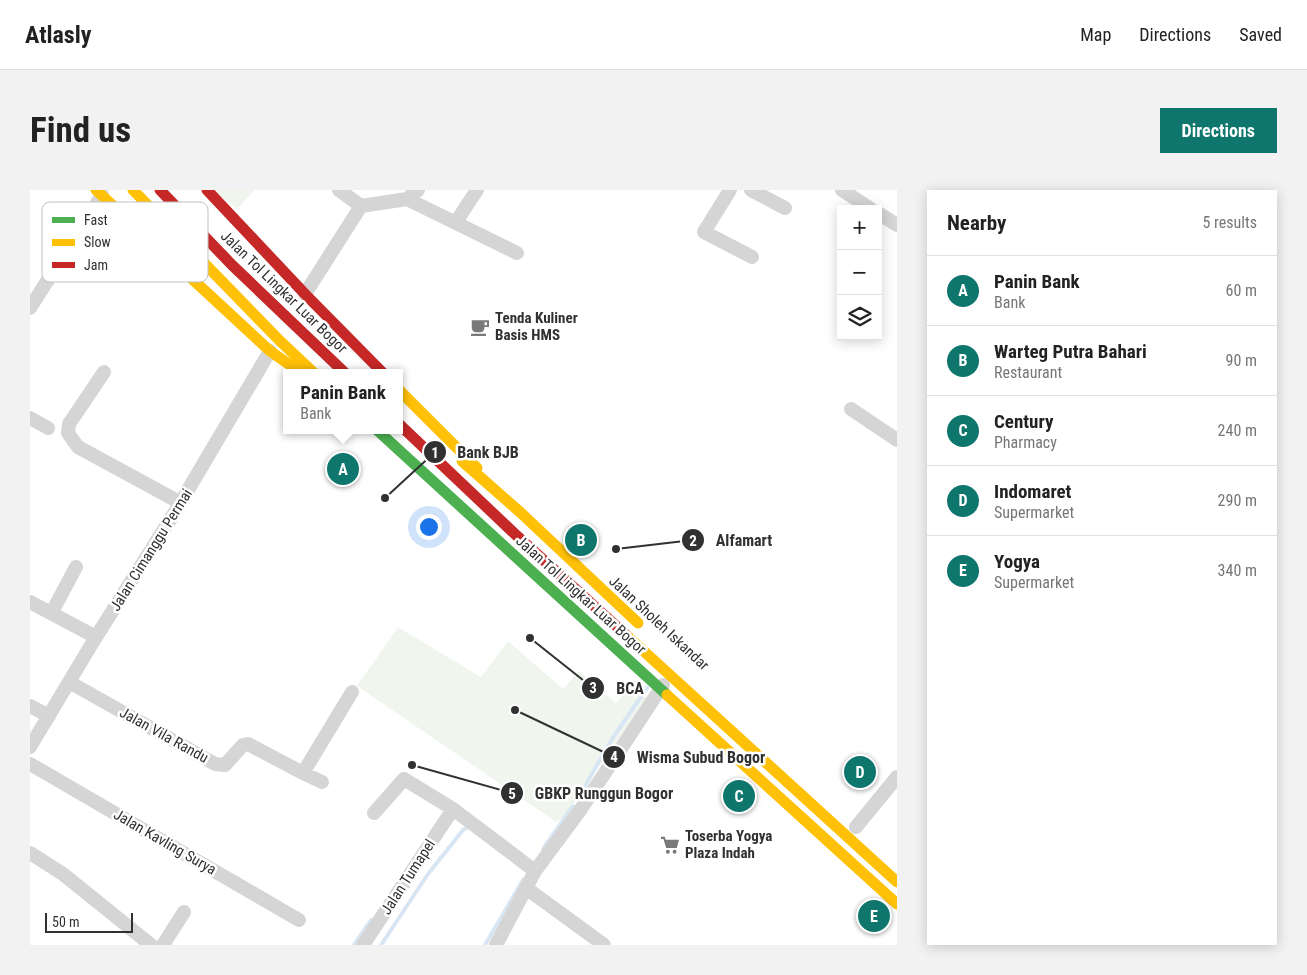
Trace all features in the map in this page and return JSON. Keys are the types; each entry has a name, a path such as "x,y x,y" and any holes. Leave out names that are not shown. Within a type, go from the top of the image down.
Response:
{"main road":[{"path":"134,190 146,202"},
{"path":"141,190 153,202"},
{"name":"Jalan Tol Lingkar Luar Bogor","path":"160,190 172,202"},
{"path":"170,190 180,202"},
{"path":"207,190 379,369"},
{"path":"99,192 110,202"},
{"path":"211,226 237,256 348,360"},
{"path":"208,236 232,265"},
{"name":"Jalan Tol Lingkar Luar Bogor","path":"208,240 341,369"},
{"path":"208,259 316,369"},
{"path":"208,266 280,342 310,369"},
{"path":"208,269 220,278"},
{"path":"196,282 270,351 295,369"},
{"path":"403,394 521,513"},
{"name":"Jalan Sholeh Iskandar","path":"403,410 521,513 643,628"},
{"name":"Jalan Tol Lingkar Luar Bogor","path":"403,428 516,535 897,882"},
{"path":"382,434 897,898"},
{"name":"Jalan Tol Lingkar Luar Bogor","path":"382,434 897,904"}],"street":[{"path":"339,190 361,206"},
{"path":"456,222 477,190"},
{"path":"730,190 704,232 752,257"},
{"path":"751,190 785,208"},
{"path":"842,190 866,200"},
{"path":"305,294 361,206 413,194 456,222 517,253"},
{"path":"882,216 897,225"},
{"path":"30,308 45,282"},
{"name":"Jalan Cimanggu Permai","path":"30,747 96,637 181,503 270,351"},
{"path":"104,372 69,424 68,432 78,447 181,503"},
{"path":"851,410 897,440"},
{"path":"30,418 48,428"},
{"path":"52,612 76,567"},
{"path":"30,602 96,637"},
{"name":"Jalan Vila Randu","path":"69,682 215,764 225,765 242,745 248,744 303,773"},
{"path":"496,945 526,888 531,869 580,809 663,686"},
{"path":"322,782 303,773 352,692"},
{"path":"30,706 49,716"},
{"name":"Jalan Kavling Surya","path":"30,764 299,920"},
{"path":"856,826 897,777"},
{"path":"374,813 404,779 531,869"},
{"name":"Jalan Tumapel","path":"364,945 451,812"},
{"path":"30,853 63,874 151,945"},
{"path":"526,888 604,945"},
{"path":"163,945 184,912"}],"shaded area":[{"path":"214,190 255,190 237,209"},
{"path":"398,627 481,677 508,641 563,689 579,671 616,703 632,685 648,700 574,798 575,802 564,817 556,822 357,686"}],"waterway":[{"path":"584,788 612,739 647,688"},
{"path":"543,849 573,806"},
{"path":"381,945 428,874 463,830 468,827"},
{"path":"485,945 523,880"},
{"path":"354,945 371,920"}],"traffic: slow":[{"path":"96,190 109,202"},
{"path":"133,190 145,202"},
{"path":"208,267 310,369"},
{"path":"195,282 270,351 296,369"},
{"path":"403,394 477,468"},
{"path":"462,461 521,513 638,623"},
{"path":"626,635 897,882"},
{"path":"667,695 897,904"}],"traffic: jam":[{"path":"160,190 172,202"},
{"path":"207,190 379,369"},
{"path":"208,240 341,369"},
{"path":"403,428 516,535 626,635"}],"traffic: fast":[{"path":"381,434 667,695"}],"place":[{"name":"Tenda Kuliner Basis HMS","path":"480,327"},
{"name":"Panin Bank","path":"343,469"},
{"name":"Bank BJB","path":"385,498"},
{"name":"Warteg Putra Bahari","path":"581,540"},
{"name":"Alfamart","path":"616,549"},
{"name":"BCA","path":"530,638"},
{"name":"Wisma Subud Bogor","path":"515,710"},
{"name":"GBKP Runggun Bogor","path":"412,765"},
{"name":"Indomaret","path":"860,772"},
{"name":"Century","path":"739,796"},
{"name":"Toserba Yogya Plaza Indah","path":"670,845"},
{"name":"Yogya","path":"874,916"}]}
